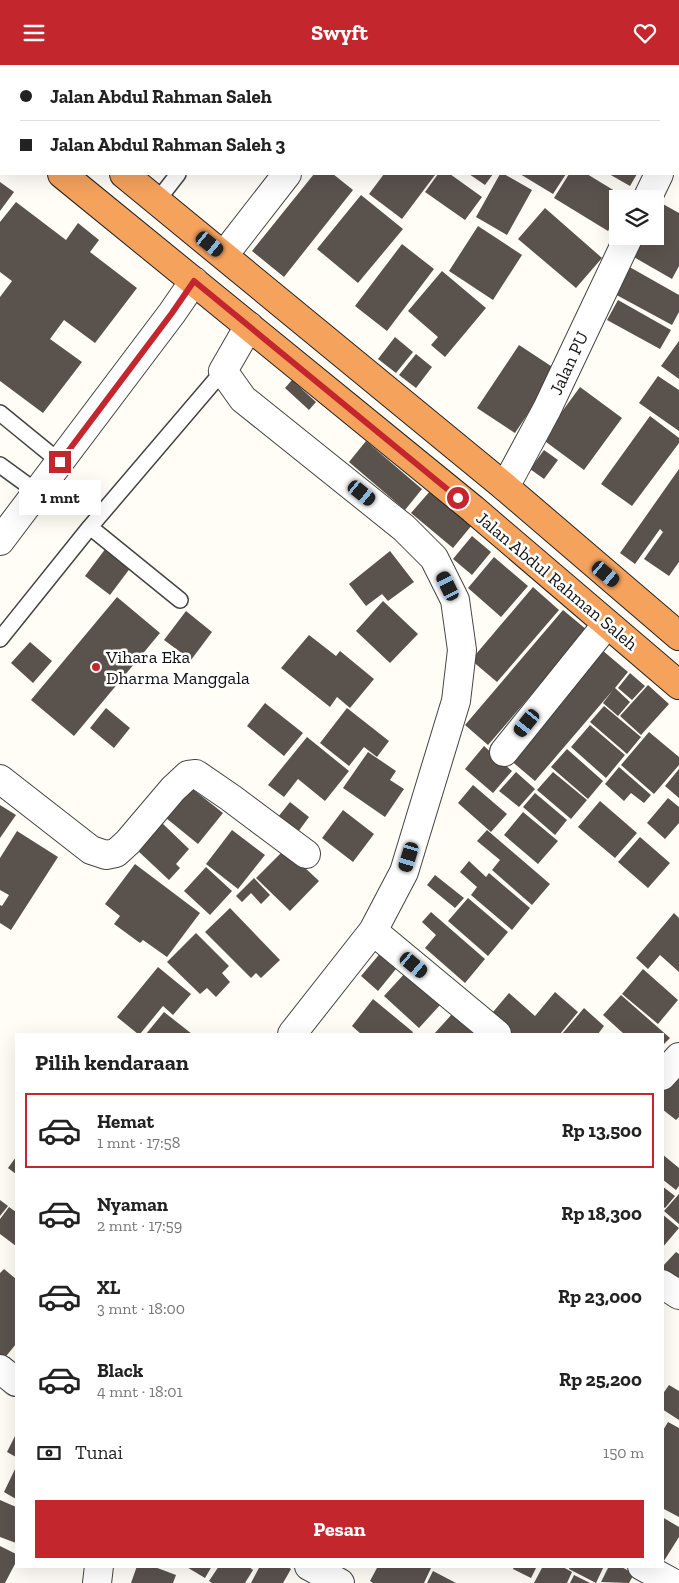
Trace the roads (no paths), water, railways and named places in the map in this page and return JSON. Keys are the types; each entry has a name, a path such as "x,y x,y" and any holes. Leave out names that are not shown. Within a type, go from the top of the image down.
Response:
{"highway":[{"name":"Jalan Abdul Rahman Saleh","path":"63,175 473,509 679,685"},
{"name":"Jalan Abdul Rahman Saleh","path":"125,175 505,487 679,637"},
{"path":"394,446 419,416"}],"street":[{"path":"224,255 286,175"},
{"path":"651,190 659,175"},
{"name":"Jalan PU","path":"505,487 547,409 625,245"},
{"path":"0,541 172,313 194,281"},
{"path":"249,326 223,371 244,399 404,528 434,557 455,600 462,649 456,701 404,872 373,931 293,1033"},
{"path":"504,752 607,624"},
{"path":"0,779 91,850 106,855 116,853 128,842 173,789 188,775 196,774 231,797 306,854"},
{"path":"373,931 496,1033"},
{"path":"664,1075 679,1057"},
{"path":"664,1285 679,1295"},
{"path":"0,1369 15,1381"},
{"path":"97,1583 99,1568"},
{"path":"313,1568 339,1583 348,1568"},
{"path":"646,1568 673,1583"}],"lane":[{"path":"157,201 177,175"},
{"path":"0,639 90,527 223,371"},
{"path":"0,413 60,462"},
{"path":"0,465 37,492"},
{"path":"90,527 180,600"}],"place":[{"name":"Vihara Eka Dharma Manggala","path":"96,667"}]}
